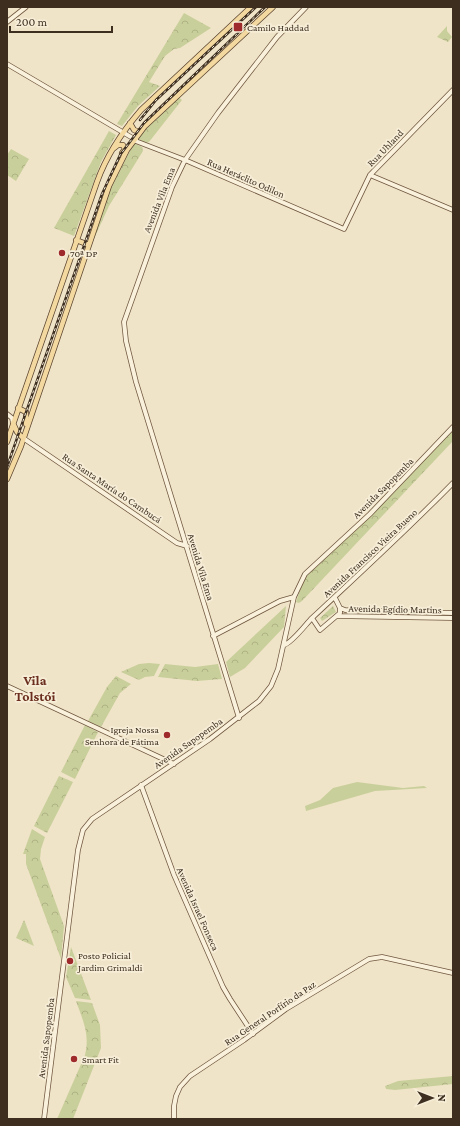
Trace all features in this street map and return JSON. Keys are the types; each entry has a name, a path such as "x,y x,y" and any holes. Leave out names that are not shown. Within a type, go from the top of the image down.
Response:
{"main road":[{"path":"7,22 26,7"},
{"path":"7,442 76,240 108,154 130,123 154,98 252,7"},
{"path":"109,186 134,140 140,132 179,92 273,7"},
{"name":"Avenida Vila Ema","path":"239,718 213,636 150,420 149,412 132,365 124,334 124,322 150,244 172,187 185,160 218,113 276,37 306,7"},
{"name":"Rua Heráclito Odilon","path":"7,64 134,140 185,160 344,229"},
{"name":"Rua Uhland","path":"344,229 370,174 453,90"},
{"path":"130,123 134,130 140,132"},
{"path":"7,479 23,438 124,146 118,145 108,154"},
{"path":"370,174 453,210"},
{"path":"76,240 90,243"},
{"path":"7,413 18,411 26,412 26,429 30,442"},
{"path":"7,413 12,418 17,432 23,438"},
{"name":"Avenida Sapopemba","path":"44,1119 81,837 86,826 92,818 174,764 239,718 260,701 271,686 278,669 294,597 301,580 311,567 370,514 453,427"},
{"name":"Rua Santa María do Cambucá","path":"23,438 177,543 187,546"},
{"name":"Avenida Francisco Vieira Bueno","path":"284,645 290,642 312,618 453,483"},
{"path":"213,636 280,601 294,597"},
{"name":"Avenida Egídio Martins","path":"312,618 320,630 337,616 340,613 340,608 334,598"},
{"name":"Avenida Egídio Martins","path":"340,608 345,610 453,613"},
{"name":"Avenida Egídio Martins","path":"337,616 453,618"},
{"path":"286,635 296,634"},
{"path":"7,686 174,764"},
{"name":"Avenida Israel Fonseca","path":"141,785 168,859 223,987 253,1034"},
{"name":"Rua General Porfírio da Paz","path":"174,1119 176,1096 184,1081 253,1034 286,1009 373,957 382,957 453,972"}],"green space":[{"path":"184,13 211,28 180,48 174,49 165,56 149,82 160,86 138,106 122,126 117,124"},
{"path":"447,26 447,31 452,37 448,42 437,37"},
{"path":"177,96 182,100 149,142 146,143 137,138"},
{"path":"109,131 116,135 101,162 74,236 54,228"},
{"path":"134,143 142,147 143,151 109,206 92,243 110,189"},
{"path":"11,149 29,159 16,181 7,175 7,155"},
{"path":"453,426 453,441 302,601 299,603 296,602 303,581 314,567 359,525"},
{"path":"286,606 284,627 245,668 230,677 226,662"},
{"path":"333,606 336,612 322,621 320,618"},
{"path":"139,664 160,664 154,676 145,677 139,680 121,672"},
{"path":"165,664 195,667 218,664 222,679 197,681 158,677"},
{"path":"116,676 131,684 120,693 101,727 88,721 107,687"},
{"path":"85,725 98,732 75,779 61,772"},
{"path":"59,776 73,782 47,833 34,826"},
{"path":"357,782 403,788 424,786 427,788 375,791 306,811 305,806 320,800 333,788"},
{"path":"32,829 45,837 41,849 40,859 64,926 61,959 26,864 26,854 23,854"},
{"path":"24,920 25,922 34,946 16,938"},
{"path":"71,947 91,1000 75,998 66,977"},
{"path":"76,1001 92,1003 100,1025 101,1048 73,1119 57,1119 85,1055 87,1041 85,1028"},
{"path":"453,1076 453,1084 395,1090 386,1089 385,1086 398,1081"}],"railway":[{"path":"140,120 156,100 256,7"},
{"path":"7,467 102,194 120,155 144,123 265,7"}],"place":[{"name":"Camilo Haddad","path":"238,27"},
{"name":"70ª DP","path":"62,253"},
{"name":"Igreja Nossa Senhora de Fátima","path":"167,735"},
{"name":"Posto Policial Jardim Grimaldi","path":"70,961"},
{"name":"Smart Fit","path":"74,1059"}],"district":[{"name":"Vila Tolstói","path":"35,688"}]}
